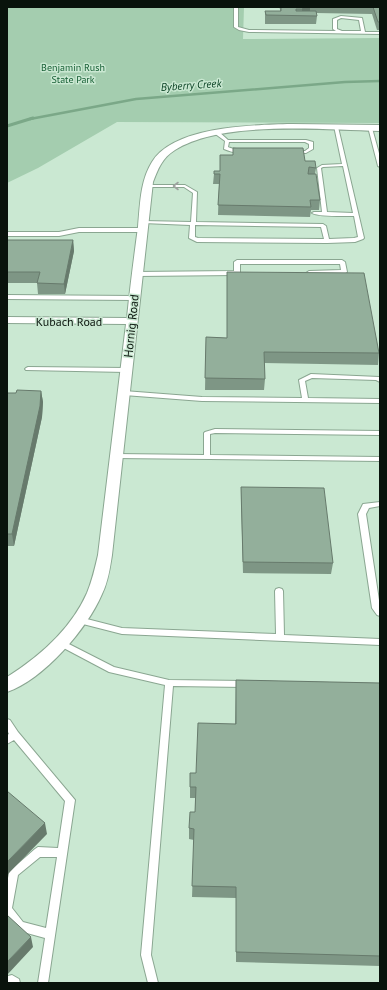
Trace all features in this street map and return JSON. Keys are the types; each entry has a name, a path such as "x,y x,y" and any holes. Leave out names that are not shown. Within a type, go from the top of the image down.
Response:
{"street":[{"name":"Hornig Road","path":"7,685 36,665 61,643 79,620 93,598 105,555 147,186 151,169 166,153 191,140 216,132 258,127 375,128"},
{"name":"Kubach Road","path":"7,320 132,321"}],"lane":[{"path":"236,7 236,27 249,31 380,33"},
{"path":"341,32 335,29 335,20 341,17 361,19 363,33"},
{"path":"147,186 186,186 192,188 195,192 192,238 197,240 355,240 361,238 336,128"},
{"path":"375,128 380,166"},
{"path":"216,132 227,141 306,141 311,143 311,150 306,152 291,152"},
{"path":"227,141 226,148 232,151 246,151"},
{"path":"325,214 319,168 322,166 344,166"},
{"path":"314,214 355,214"},
{"path":"7,234 59,234 78,230 194,224 323,226 327,241"},
{"path":"237,273 237,262 342,262 344,272 306,273"},
{"path":"137,274 245,273"},
{"path":"7,298 134,298"},
{"path":"28,369 126,370"},
{"path":"305,400 302,380 311,376 377,378 380,380"},
{"path":"124,392 202,399 380,400"},
{"path":"207,457 207,433 215,430 380,433"},
{"path":"116,456 380,459"},
{"path":"380,504 366,506 362,514 376,608 380,613"},
{"path":"279,591 280,638"},
{"path":"79,620 122,632 380,642"},
{"path":"61,643 112,670 169,683 255,684"},
{"path":"153,983 146,955 169,683"},
{"path":"7,723 11,738 70,800 43,983"},
{"path":"50,934 20,926 7,909 14,873 38,852 62,853"}],"green space":[{"name":"Benjamin Rush State Park","path":"7,7 244,7 243,39 380,38 380,123 117,122 38,168 7,183"}],"building":[{"path":"281,7 302,7 303,9 296,9 296,11 316,11 317,16 266,15 265,11 281,11"},
{"path":"373,7 380,7 380,22 378,22"},
{"path":"233,148 303,148 305,161 315,161 316,168 309,167 308,174 316,174 320,200 310,200 311,207 218,205 220,174 214,174 214,171 220,171 220,155 233,155"},
{"path":"7,240 73,240 64,284 37,283 40,272 7,272"},
{"path":"227,272 364,273 379,353 264,352 265,379 205,378 206,337 227,338"},
{"path":"17,390 41,391 40,406 12,534 7,534 7,393 16,393"},
{"path":"241,487 324,488 333,563 243,562"},
{"path":"236,680 380,683 380,956 236,952 236,887 192,886 194,829 189,828 190,812 195,812 196,787 190,787 190,773 196,773 198,723 236,724"},
{"path":"7,791 45,823 7,862"},
{"path":"7,915 31,937 7,962"}],"waterway":[{"name":"Byberry Creek","path":"30,119 136,99 345,82 380,81"},
{"name":"Byberry Creek","path":"7,126 33,118"}]}
